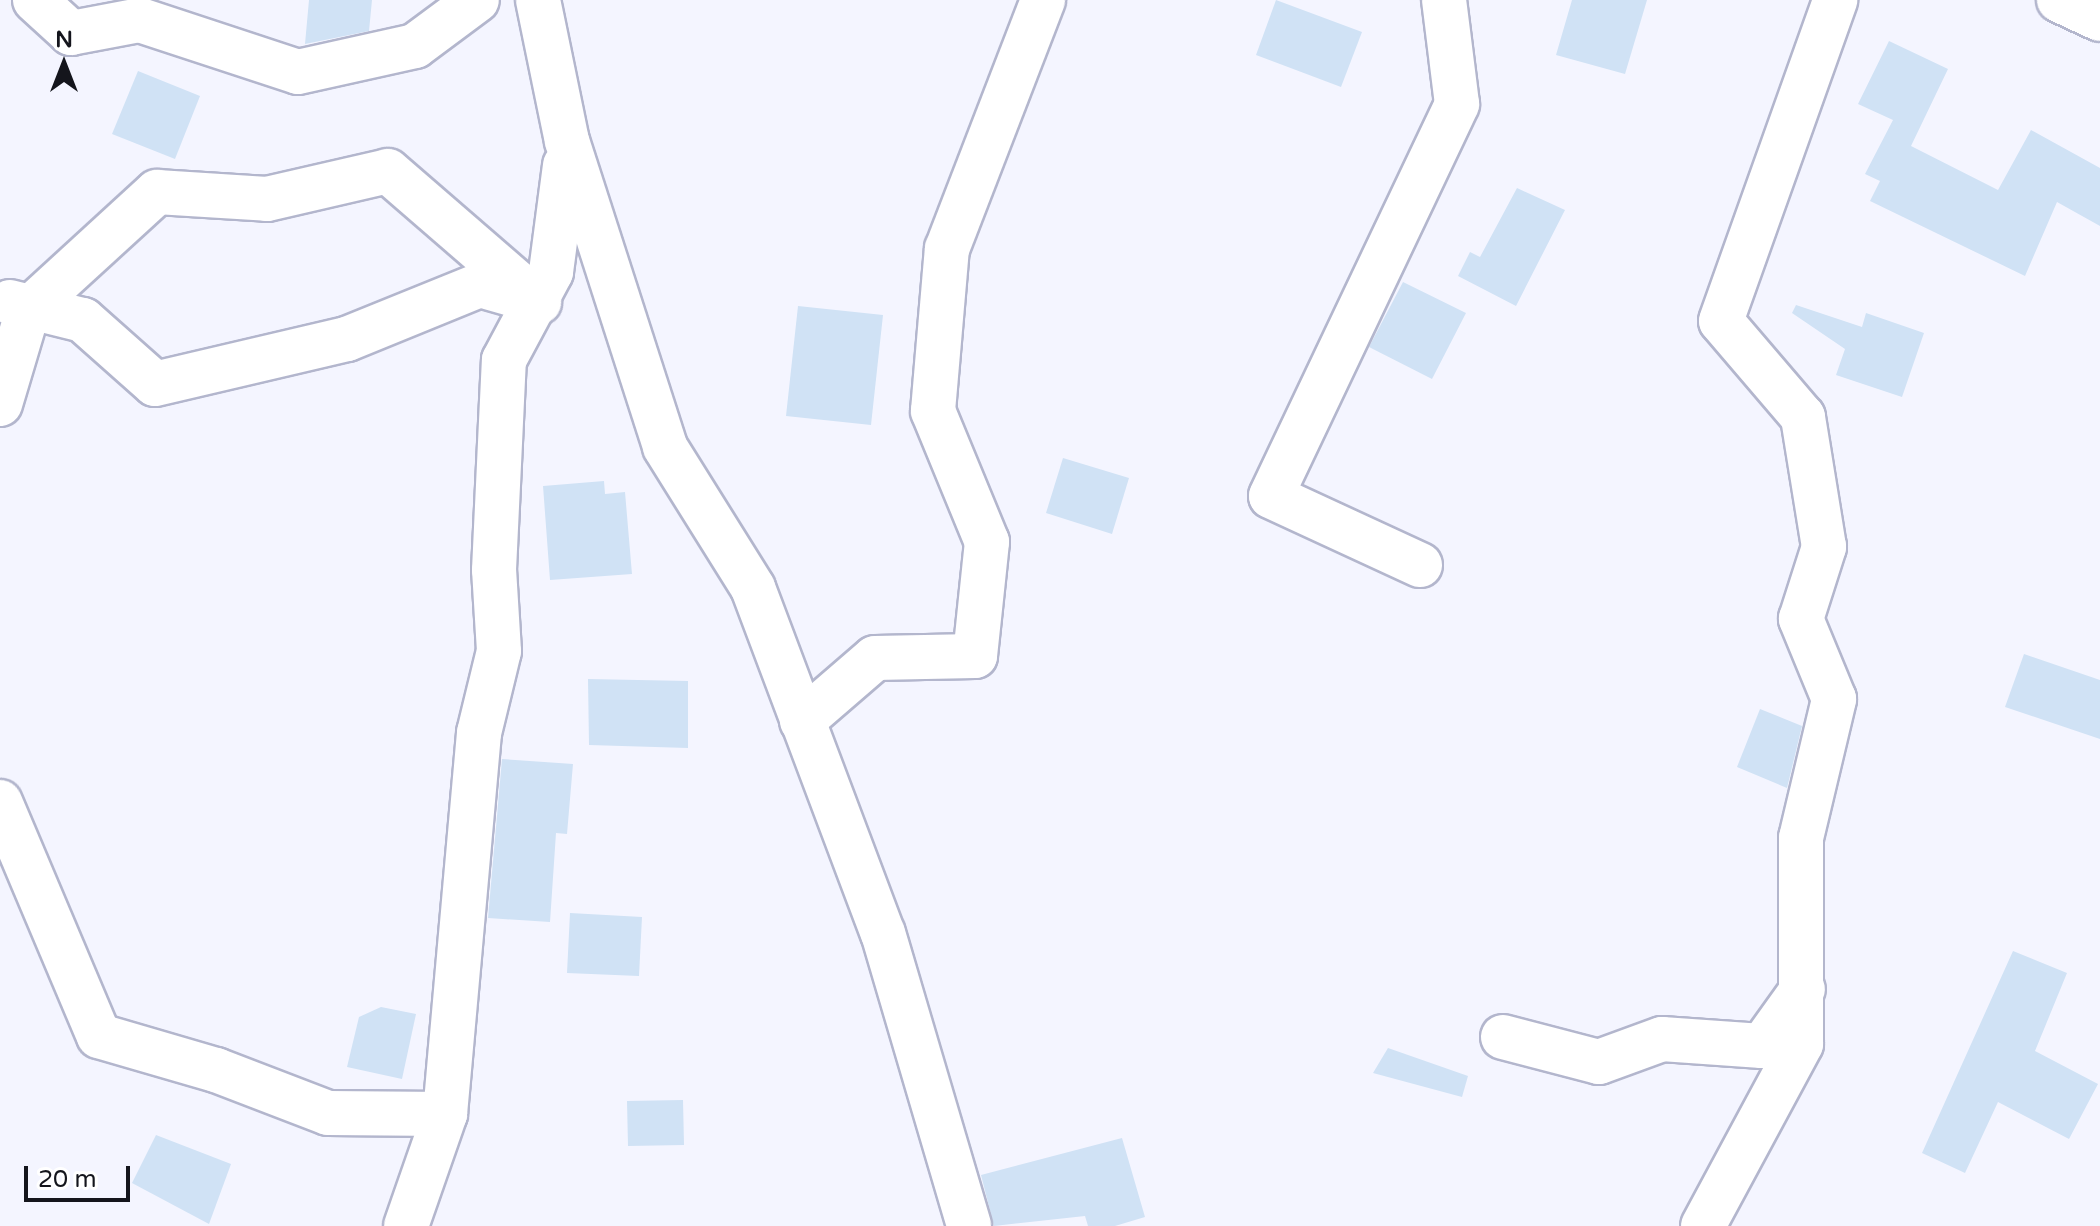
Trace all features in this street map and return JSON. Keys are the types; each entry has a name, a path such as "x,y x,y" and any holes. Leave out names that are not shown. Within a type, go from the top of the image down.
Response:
{"street":[{"path":"35,0 71,33 140,20 298,72 415,46 477,0"},
{"path":"538,0 567,141 665,447 753,588 883,933 969,1226"},
{"path":"802,721 875,658 975,656 987,542 933,411 947,249 1043,0"},
{"path":"1420,565 1271,496 1457,104 1444,0"},
{"path":"1703,1226 1801,1044 1801,838 1834,699 1801,619 1824,547 1803,417 1721,321 1835,0"},
{"path":"2059,0 2100,19"},
{"path":"406,1226 445,1114 479,733 499,651 494,570 504,360 539,302 557,243 567,141"},
{"path":"0,404 14,304 157,192 267,199 388,171 539,302"},
{"path":"14,304 83,320 155,384 347,339 480,285 539,302"},
{"path":"0,802 99,1036 216,1070 328,1113 445,1114"},
{"path":"1503,1037 1599,1062 1662,1039 1762,1046 1803,989"}],"building":[{"path":"309,0 372,0 369,31 305,44"},
{"path":"1276,0 1362,32 1341,87 1256,55"},
{"path":"1572,0 1647,0 1625,74 1556,55"},
{"path":"1889,41 1948,69 1911,146 1998,190 2031,130 2100,168 2100,226 2057,202 2025,276 1870,201 1880,181 1865,174 1893,120 1858,104"},
{"path":"138,71 200,96 175,159 112,134"},
{"path":"1517,188 1565,210 1516,306 1458,276 1470,252 1480,257"},
{"path":"1403,282 1466,313 1432,379 1369,347"},
{"path":"1796,305 1862,327 1866,313 1924,333 1902,397 1836,375 1845,349 1792,313"},
{"path":"798,306 883,315 871,425 786,416"},
{"path":"1063,458 1129,478 1112,534 1046,513"},
{"path":"604,481 605,494 625,492 632,574 550,580 543,486"},
{"path":"2024,654 2100,680 2100,739 2005,707"},
{"path":"588,679 688,681 688,748 589,745"},
{"path":"1760,709 1802,726 1787,788 1737,767"},
{"path":"502,759 573,764 567,834 556,833 550,922 488,918"},
{"path":"570,913 642,917 639,976 567,973"},
{"path":"2013,951 2067,973 2035,1051 2098,1084 2069,1139 1998,1102 1965,1173 1922,1153"},
{"path":"381,1007 416,1014 402,1079 347,1067 359,1017"},
{"path":"1388,1048 1468,1076 1462,1097 1373,1073"},
{"path":"683,1100 684,1145 628,1146 627,1101"},
{"path":"156,1135 231,1164 209,1224 132,1183"},
{"path":"1122,1138 1145,1217 1115,1226 1088,1226 1085,1216 994,1226 981,1175"}]}
